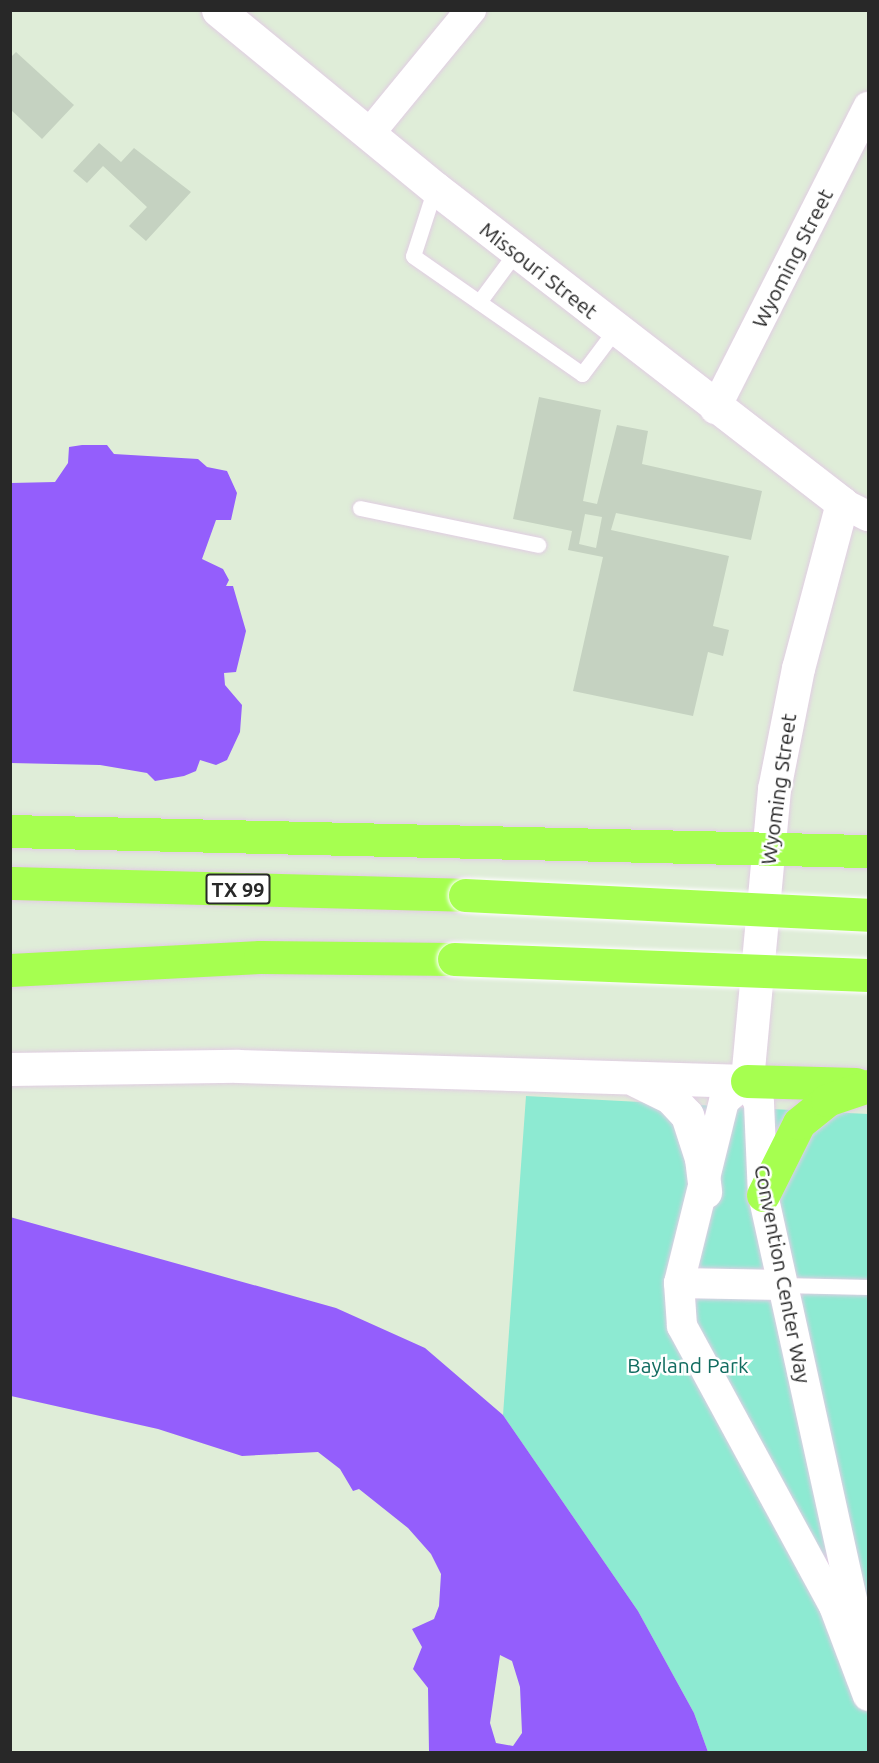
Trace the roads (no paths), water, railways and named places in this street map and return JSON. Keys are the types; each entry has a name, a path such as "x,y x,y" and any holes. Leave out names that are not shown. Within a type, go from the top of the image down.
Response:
{"highway":[{"path":"10,831 768,846 868,851"},
{"name":"TX 99","path":"10,883 465,895 868,915"},
{"path":"10,970 260,957 454,959 868,975"},
{"path":"747,1081 868,1085"},
{"path":"763,1195 800,1124 827,1100 868,1085"}],"street":[{"name":"Missouri Street","path":"219,10 435,188 715,409 855,509"},
{"path":"369,134 471,10"},
{"name":"Wyoming Street","path":"715,409 868,108"},
{"name":"Wyoming Street","path":"747,1081 768,846 787,718 855,509"},
{"path":"10,1069 238,1066 747,1081"},
{"path":"624,1077 654,1086 687,1115 701,1158 705,1192"},
{"path":"747,1081 724,1101 705,1192 679,1283 682,1326 834,1606 868,1696"},
{"name":"Convention Center Way","path":"747,1081 759,1103 763,1195 868,1672"},
{"path":"679,1283 782,1285"}],"lane":[{"path":"435,188 413,256 582,374 615,330"},
{"path":"478,302 516,252"},
{"path":"360,508 538,545"},
{"path":"782,1285 868,1287"}],"park label":[{"name":"Bayland Park","path":"688,1365"}]}
